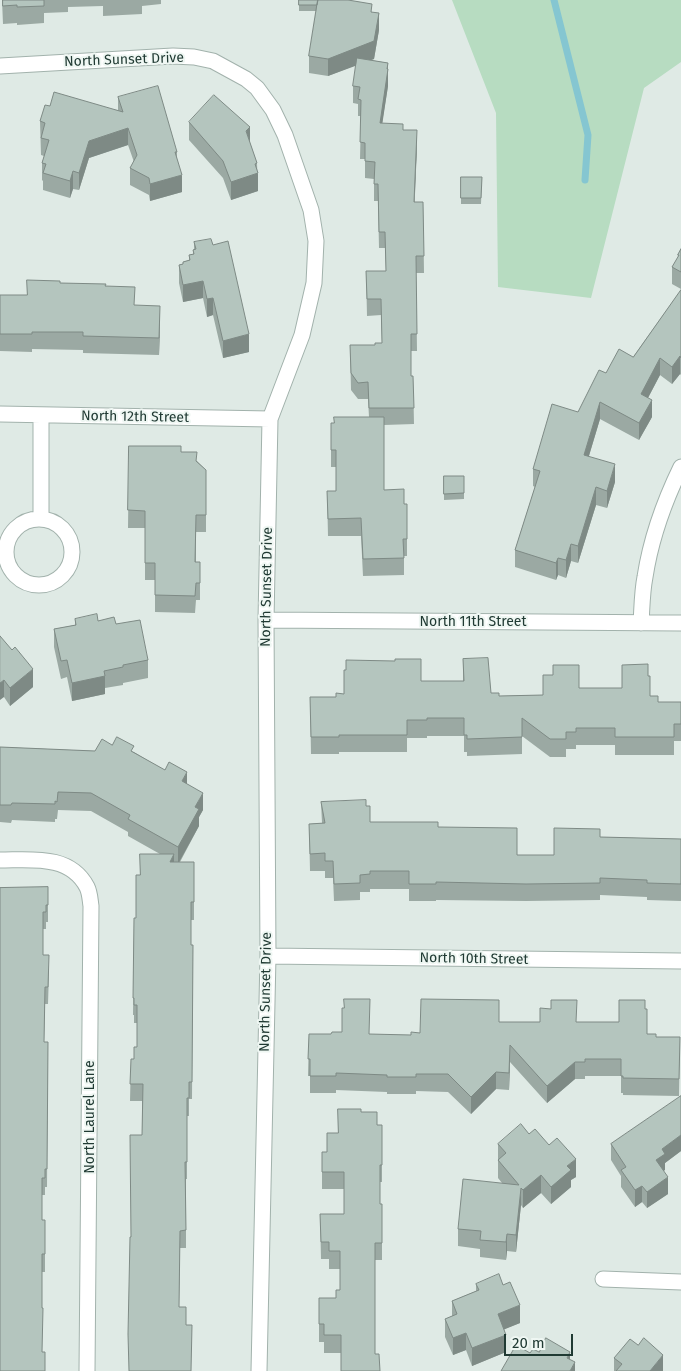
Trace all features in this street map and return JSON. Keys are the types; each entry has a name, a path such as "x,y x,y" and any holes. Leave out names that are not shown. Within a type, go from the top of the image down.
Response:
{"street":[{"name":"North Sunset Drive","path":"0,66 173,56 194,57 213,61 246,79 257,88 273,110 285,135 311,210 316,241 314,282 302,335 270,419 266,620 268,956 260,1371"},
{"name":"North 12th Street","path":"0,414 270,419"},
{"path":"41,415 41,518"},
{"path":"641,623 644,577 654,534 666,499 681,466"},
{"path":"41,518 51,520 68,533 73,553 71,564 66,573 58,580 38,585 27,583 18,578 11,570 7,561 6,550 8,540 17,527 30,520 41,518"},
{"name":"North 11th Street","path":"266,620 681,623"},
{"name":"North Laurel Lane","path":"0,860 55,862 72,868 80,876 88,889 91,906 87,1371"},
{"name":"North 10th Street","path":"268,956 681,961"},
{"path":"602,1279 681,1282"}],"green space":[{"path":"452,0 681,0 681,62 644,88 591,298 498,287 496,113"}],"building":[{"path":"3,0 44,0 44,6 3,6"},
{"path":"299,0 318,0 317,5 299,5"},
{"path":"318,0 348,0 372,4 371,12 379,13 374,41 328,59 309,56"},
{"path":"357,58 388,63 380,123 403,124 403,130 417,130 414,202 423,202 424,256 416,256 417,334 411,334 411,376 413,376 414,408 369,408 368,382 358,383 351,373 350,345 375,345 375,343 382,343 381,299 367,299 366,271 386,271 385,232 379,232 378,184 374,184 375,162 365,161 365,143 360,142 361,100 358,99 360,87 353,86"},
{"path":"158,86 182,175 150,184 149,178 130,168 137,155 128,128 89,141 79,173 73,171 70,181 43,173 46,164 42,163 49,140 41,138 45,123 40,121 45,105 50,106 54,92 123,112 118,97"},
{"path":"214,95 250,127 246,131 257,163 255,164 258,173 231,182 223,161 189,122"},
{"path":"461,177 482,177 481,198 461,198"},
{"path":"211,239 213,245 228,241 249,334 223,341 213,298 207,299 203,281 183,285 179,265 190,260 189,255 194,254 193,250 196,249 194,242"},
{"path":"681,249 681,272 672,267"},
{"path":"27,280 135,287 134,305 160,306 159,338 83,336 83,332 0,334 0,295 27,295"},
{"path":"681,290 681,358 680,356 672,367 660,358 641,394 652,400 639,423 600,402 584,455 615,464 607,491 596,487 578,546 571,544 566,560 558,558 556,563 515,550 540,471 533,469 552,404 578,412 599,370 606,373 619,349 633,357"},
{"path":"334,417 384,417 384,490 404,489 404,504 407,504 407,539 403,539 404,558 363,559 361,518 328,519 327,491 336,491 336,450 331,450 331,423 334,423"},
{"path":"129,446 181,446 181,452 197,452 196,461 206,470 206,515 196,515 195,562 200,562 200,583 196,583 195,596 155,595 155,563 145,563 145,511 128,510"},
{"path":"444,476 464,476 464,493 444,494"},
{"path":"97,614 98,621 114,617 116,624 140,620 148,660 104,671 105,676 72,683 67,660 61,661 54,629 76,625 75,619"},
{"path":"0,636 12,650 15,647 33,669 10,688 4,680 0,683"},
{"path":"488,658 491,693 499,693 499,696 543,695 543,675 553,675 553,665 579,665 579,688 622,688 622,665 648,664 650,696 658,696 658,702 681,702 681,724 674,724 674,737 615,737 615,728 576,728 576,732 566,732 566,739 550,739 522,718 522,737 467,739 467,735 464,735 464,718 427,718 427,720 407,720 407,735 311,737 310,697 336,697 336,693 344,694 346,660 395,661 395,659 421,659 421,681 464,681 463,659"},
{"path":"117,737 134,746 131,751 165,770 169,762 187,772 182,781 203,793 195,807 199,809 178,847 128,819 130,815 91,793 58,792 55,804 12,803 11,805 0,805 0,747 95,751 102,739 112,745"},
{"path":"366,800 366,806 370,806 370,822 438,822 438,827 517,828 517,855 554,855 554,828 600,829 600,837 681,839 681,884 647,883 647,880 600,878 600,883 436,882 436,884 409,884 409,871 370,871 370,874 360,875 360,883 334,884 333,861 325,861 325,853 310,854 309,824 325,823 321,802"},
{"path":"140,854 174,854 170,862 194,862 194,902 191,902 191,945 193,945 192,1082 189,1082 189,1098 187,1098 187,1162 185,1162 186,1230 180,1231 179,1307 186,1307 186,1325 192,1325 191,1371 129,1371 130,1135 142,1135 143,1084 130,1084 131,1059 134,1059 134,1047 137,1047 137,1005 134,1005 133,998 134,918 136,918 136,875 140,875"},
{"path":"48,887 48,905 46,905 46,912 43,912 43,955 49,955 48,987 45,987 44,1042 48,1042 47,1169 45,1169 45,1178 42,1178 42,1220 45,1220 45,1254 42,1254 42,1352 45,1352 45,1371 0,1371 0,888"},
{"path":"344,999 370,999 369,1034 411,1035 411,1032 420,1033 421,999 499,1000 499,1022 540,1022 540,1008 551,1009 551,1000 577,1000 576,1022 619,1022 619,1000 645,1000 647,1034 656,1034 656,1037 680,1037 679,1079 623,1078 621,1076 621,1059 585,1059 585,1062 575,1062 547,1086 510,1045 509,1073 496,1072 471,1097 448,1074 416,1074 416,1077 387,1077 387,1075 336,1073 336,1076 310,1076 310,1059 308,1059 309,1034 342,1032"},
{"path":"681,1096 681,1135 662,1149 665,1154 656,1160 668,1177 647,1192 642,1186 635,1190 621,1170 626,1167 611,1144"},
{"path":"338,1109 361,1109 361,1112 377,1112 377,1125 382,1125 380,1204 382,1204 382,1243 375,1243 375,1354 379,1354 380,1371 341,1371 341,1335 324,1335 324,1324 319,1324 319,1298 336,1298 336,1290 340,1290 340,1251 329,1251 329,1242 321,1242 320,1214 344,1214 344,1172 322,1172 322,1152 327,1152 327,1133 338,1133"},
{"path":"521,1124 529,1134 535,1129 549,1145 557,1138 576,1159 567,1166 571,1170 551,1187 541,1175 523,1190 521,1188 516,1235 507,1234 506,1242 480,1240 481,1231 458,1229 463,1179 519,1185 498,1160 506,1153 498,1144"},
{"path":"499,1274 503,1285 510,1282 520,1305 498,1314 506,1335 472,1348 466,1333 453,1338 445,1319 457,1314 452,1301 479,1290 476,1284"},
{"path":"546,1338 570,1352 567,1358 575,1362 570,1371 501,1371 516,1345 530,1353 533,1349 539,1352"},
{"path":"644,1338 663,1355 650,1371 616,1371 622,1364 614,1358 630,1339 638,1345"}],"waterway":[{"path":"554,0 588,135 585,180"}]}
